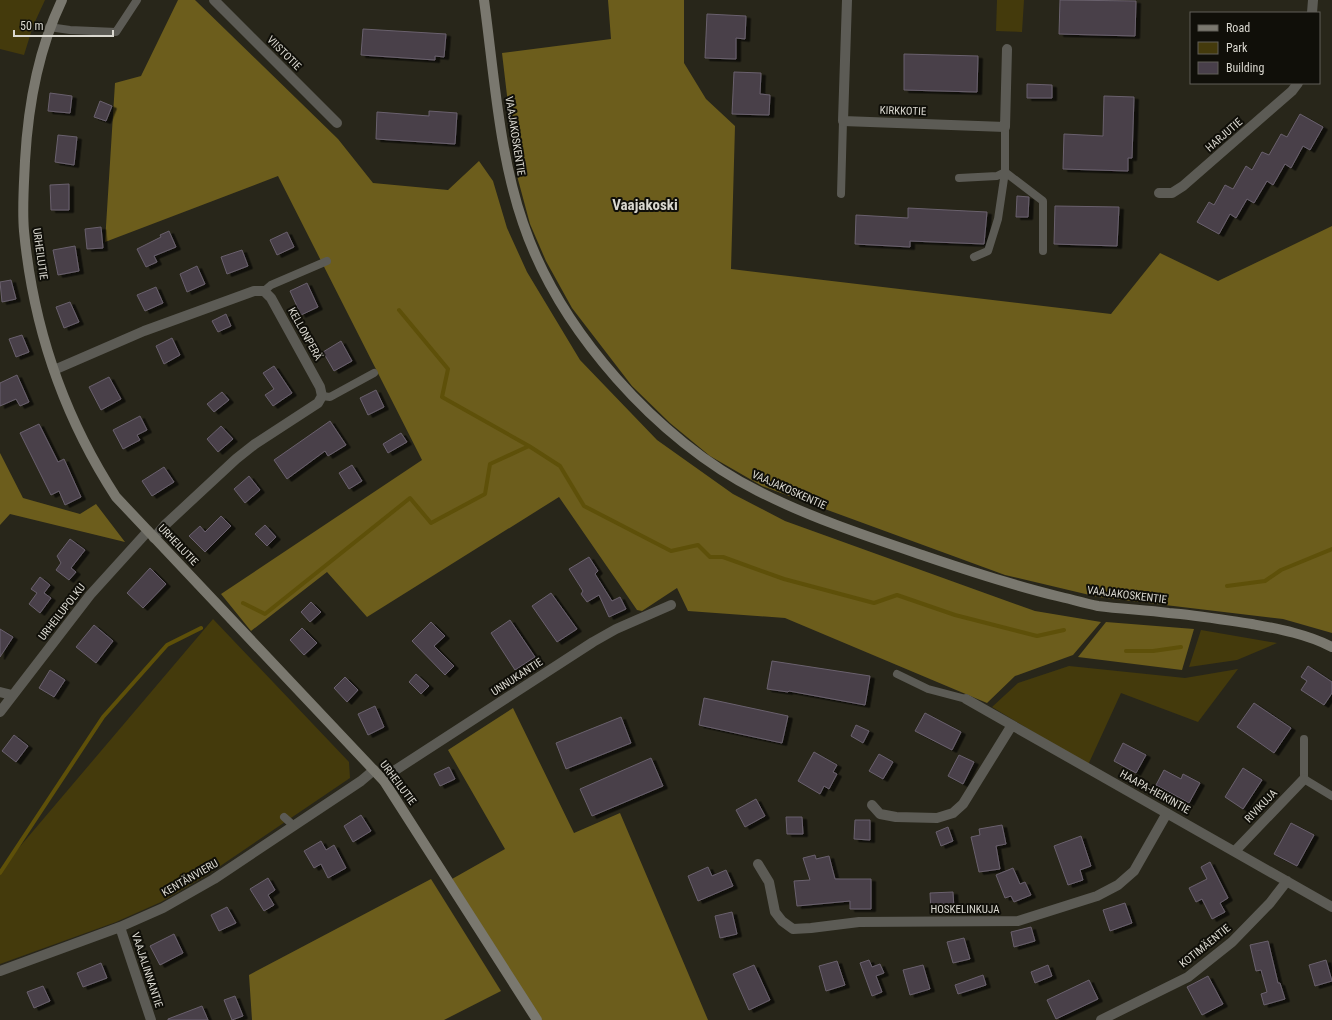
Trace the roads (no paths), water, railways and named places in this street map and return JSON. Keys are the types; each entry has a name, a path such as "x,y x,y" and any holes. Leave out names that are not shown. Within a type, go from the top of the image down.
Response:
{"street":[{"name":"URHEILUTIE","path":"62,0 49,27 31,102 26,137 24,230 30,278 39,322 54,370 75,423 95,464 116,497 384,781 538,1020"},
{"name":"VIISTOTIE","path":"214,0 337,123"},
{"name":"VAAJAKOSKENTIE","path":"484,0 508,173 523,225 539,264 566,311 597,354 627,390 665,428 705,460 758,491 823,519 883,542 1002,582 1097,606 1214,618 1282,629 1320,641 1332,647"},
{"path":"843,121 847,0"},
{"path":"1312,12 1313,0"},
{"path":"1005,127 1006,49"},
{"name":"HARJUTIE","path":"1159,193 1172,193 1183,186 1292,91 1297,84"},
{"name":"KIRKKOTIE","path":"843,121 1005,127"},
{"path":"54,370 144,331 254,292 264,291"},
{"name":"KELLONPERÄ","path":"264,291 270,298 320,387 322,396"},
{"path":"151,534 165,525 236,459 255,444 318,403 322,396"},
{"name":"URHEILUPOLKU","path":"0,712 12,694 90,595 151,534"},
{"name":"UNNUKANTIE","path":"384,781 400,767 594,642 616,629 671,605"},
{"path":"0,692 12,694"},
{"name":"HAAPA-HEIKINTIE","path":"966,699 1235,850 1332,907"},
{"path":"872,805 880,814 896,816 938,818 953,813 963,804 1012,726"},
{"name":"KENTÄNVIERU","path":"0,971 120,927 163,908 214,879 361,781 374,770"},
{"name":"RIVIKUJA","path":"1235,850 1304,779"},
{"name":"HOSKELINKUJA","path":"758,864 769,882 775,912 782,921 793,929 859,922 1018,921 1097,896 1118,885 1134,871 1168,813"},
{"name":"KOTIMÄENTIE","path":"1101,1020 1188,977 1232,942 1270,903 1287,881"},
{"name":"VAAJALINNANTIE","path":"120,927 151,1020"}],"lane":[{"path":"49,27 70,30 116,32 137,0"},
{"path":"841,194 843,121"},
{"path":"974,257 988,251 998,219 1005,172 1005,127"},
{"path":"959,178 997,176 1005,172"},
{"path":"1005,172 1043,201 1043,251"},
{"path":"264,291 271,285 327,261"},
{"path":"322,396 330,396 374,373"},
{"path":"897,674 928,689 966,699"},
{"path":"1304,739 1304,779 1332,796"},
{"path":"284,817 294,826"}],"waterway":[{"path":"399,310 448,369 442,397 529,446"},
{"path":"243,603 265,614 410,498 431,523 485,494 490,464 529,446 560,466 584,506 671,551 698,545 710,557 723,557 784,579 874,603 897,595 955,615 1037,636 1064,630"},
{"path":"1227,586 1265,581 1281,570 1332,549"},
{"path":"0,873 103,717 167,645 201,628"},
{"path":"1126,651 1153,651 1181,647"}],"district":[{"name":"Vaajakoski","path":"645,205"}]}
